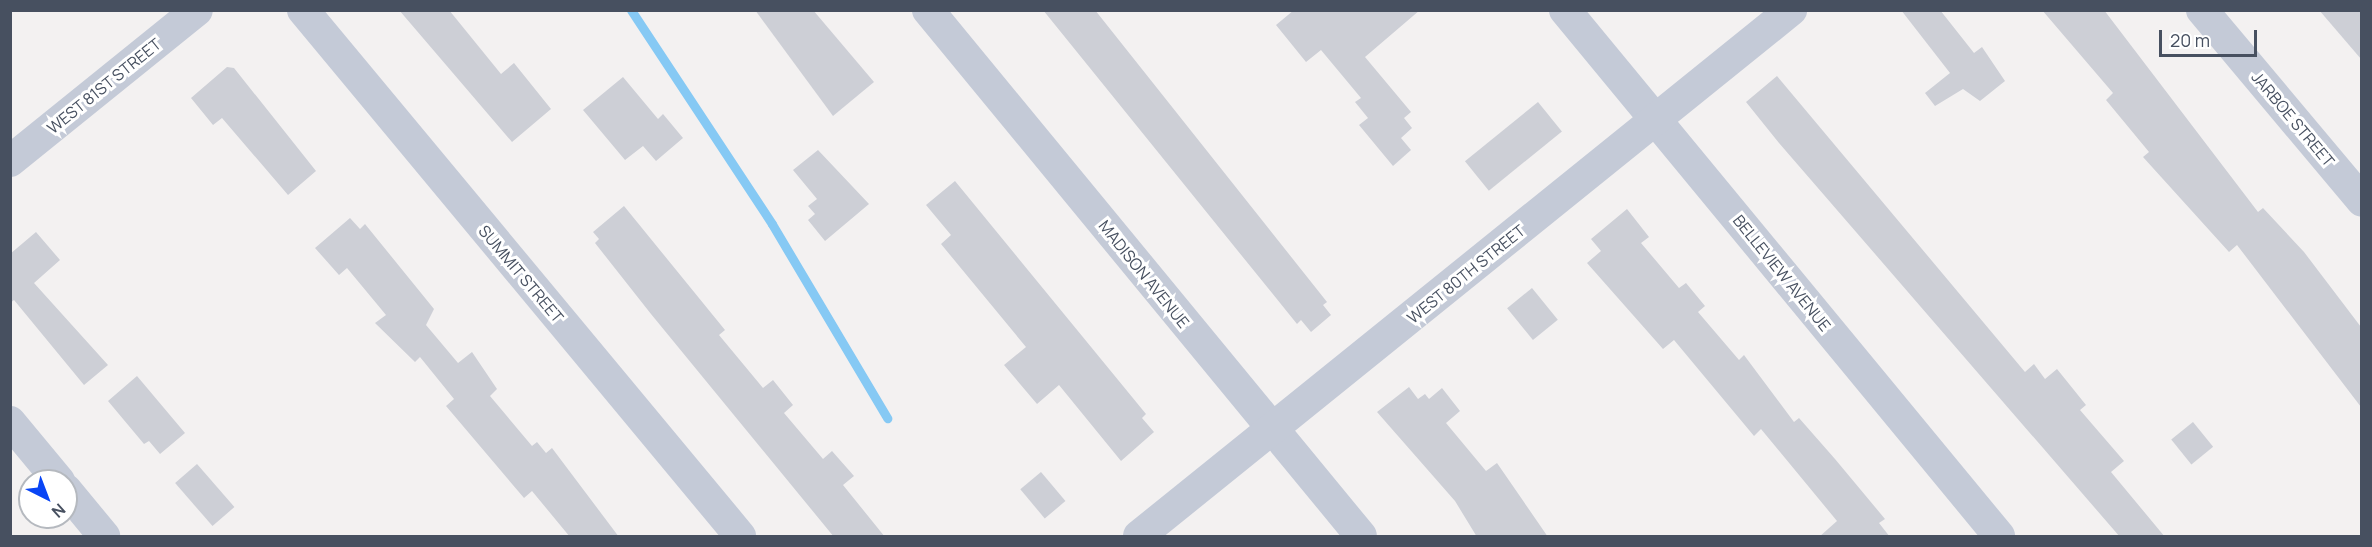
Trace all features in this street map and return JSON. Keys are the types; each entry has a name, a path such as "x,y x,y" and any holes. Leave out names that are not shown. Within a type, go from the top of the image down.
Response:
{"street":[{"name":"WEST 81ST STREET","path":"10,161 197,10"},
{"name":"SUMMIT STREET","path":"303,10 740,537"},
{"name":"MADISON AVENUE","path":"928,10 1361,537"},
{"name":"BELLEVIEW AVENUE","path":"1565,10 1999,537"},
{"name":"WEST 80TH STREET","path":"1139,537 1791,10"},
{"name":"JARBOE STREET","path":"2202,10 2361,201"},
{"path":"10,422 49,469"},
{"path":"78,505 104,537"}],"building":[{"path":"399,10 449,10 501,74 514,63 551,109 512,142"},
{"path":"755,10 813,10 874,82 833,116"},
{"path":"1043,10 1095,10 1327,302 1323,305 1331,315 1311,332 1301,320 1297,324"},
{"path":"1294,10 1420,10 1365,57 1411,112 1404,118 1412,128 1401,138 1411,150 1393,166 1359,125 1368,118 1355,102 1361,98 1321,50 1306,62 1276,25"},
{"path":"1901,10 1940,10 1974,53 1982,47 2005,81 1980,101 1963,89 1935,106 1925,93 1950,73"},
{"path":"2042,10 2104,10 2258,212 2263,208 2304,252 2361,327 2361,407 2237,245 2229,252 2143,157 2149,152 2106,100 2113,93"},
{"path":"2319,10 2361,10 2361,59"},
{"path":"227,67 234,68 316,171 288,195 222,118 213,125 191,98"},
{"path":"1777,76 2025,372 2034,364 2045,379 2057,369 2086,405 2080,410 2124,461 2111,472 2165,537 2120,537 1779,143 1746,102"},
{"path":"623,77 658,119 663,114 683,138 656,161 643,146 625,160 583,110"},
{"path":"1538,102 1562,132 1489,191 1465,161"},
{"path":"818,150 869,204 825,241 808,220 815,214 808,206 817,199 793,170"},
{"path":"955,181 1146,414 1142,418 1154,432 1121,461 1059,385 1037,404 1004,365 1026,347 941,244 951,235 926,205"},
{"path":"624,206 725,330 719,335 763,388 773,380 793,405 784,413 823,459 832,451 854,476 843,485 885,537 834,537 595,243 599,239 593,232"},
{"path":"1627,209 1649,237 1641,243 1679,288 1686,283 1705,306 1698,312 1739,360 1744,355 1794,422 1799,418 1835,459 1885,519 1879,523 1890,537 1819,537 1837,521 1761,429 1754,436 1674,340 1663,349 1587,263 1601,251 1591,239"},
{"path":"350,218 360,229 365,224 434,309 426,325 458,363 472,352 497,389 490,396 532,446 537,442 546,453 552,448 619,537 570,537 532,491 524,498 446,406 454,399 420,357 415,362 375,323 386,315 347,268 339,275 315,248"},
{"path":"36,232 60,260 34,283 108,365 84,385 14,300 10,303 10,254"},
{"path":"1532,288 1558,320 1533,340 1507,308"},
{"path":"137,376 185,433 160,454 149,441 144,444 108,401"},
{"path":"1409,387 1418,399 1425,394 1429,399 1442,388 1460,411 1446,423 1486,471 1497,463 1548,537 1477,537 1455,501 1377,412"},
{"path":"2193,422 2213,447 2191,464 2171,440"},
{"path":"197,464 234,507 213,526 175,483"},
{"path":"1041,472 1065,501 1045,518 1020,489"}],"waterway":[{"path":"631,10 772,224 887,418"}]}
